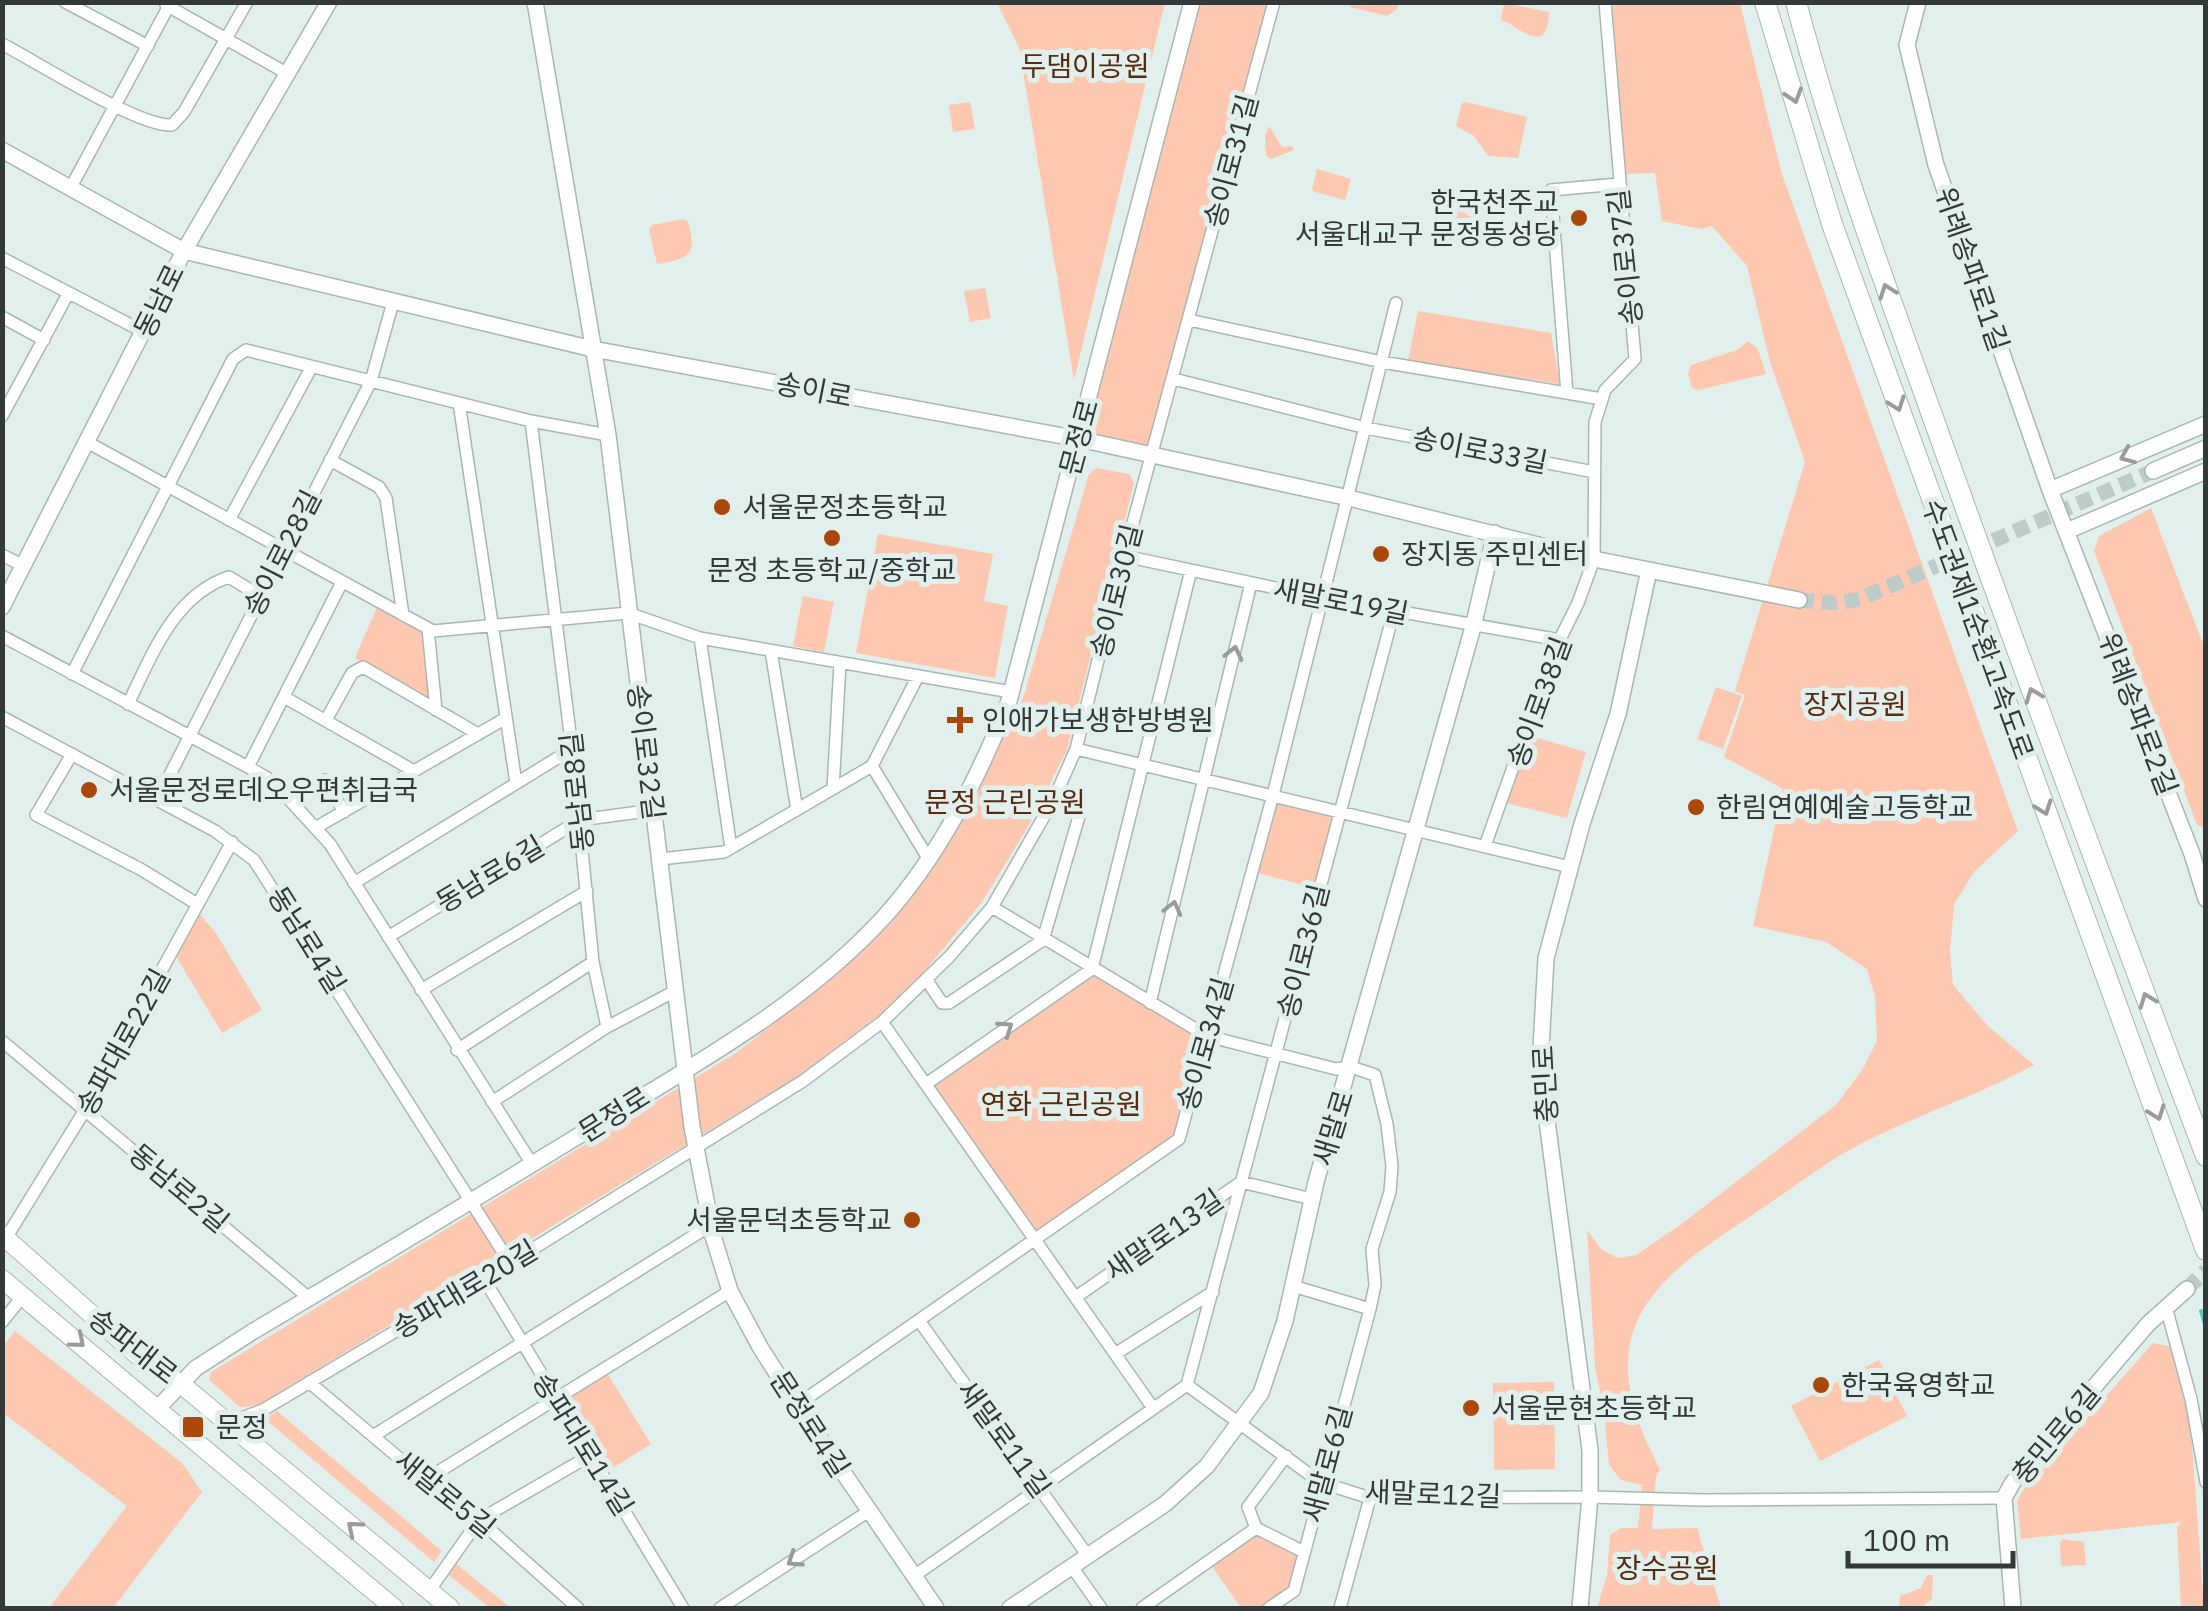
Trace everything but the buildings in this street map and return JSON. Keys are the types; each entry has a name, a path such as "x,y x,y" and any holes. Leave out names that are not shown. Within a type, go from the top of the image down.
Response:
{"highway":[{"name":"수도권제1순환고속도로","path":"1766,2 1839,243 2206,1250"},
{"name":"수도권제1순환고속도로","path":"1796,2 1864,226 2010,633 2206,1156"}],"main road":[{"name":"송파대로","path":"4,1237 143,1360 181,1384 450,1608"},
{"name":"송파대로","path":"2,1279 394,1608"}],"street":[{"path":"65,2 148,46"},
{"path":"2,44 116,105 162,126 172,125 184,112 247,2"},
{"name":"동남로","path":"2,606 184,251 329,2"},
{"name":"송이로32길","path":"535,2 608,435 686,1069"},
{"name":"문정로","path":"158,1409 196,1368 751,1029 835,965 884,917 928,858 958,813 1011,692 1192,2"},
{"name":"송이로31길","path":"1152,455 1274,2"},
{"name":"송이로37길","path":"1602,398 1635,359 1605,2"},
{"name":"위례송파로1길","path":"1918,2 1907,44 1936,165 2066,531"},
{"path":"71,187 167,4 288,74"},
{"name":"송이로","path":"2,150 184,251 593,349 1079,439 1349,498 1594,558 1799,600"},
{"path":"1567,393 1551,190 1618,184"},
{"path":"2,258 144,332"},
{"path":"2,416 68,294"},
{"name":"송이로28길","path":"157,800 371,381 392,302"},
{"path":"1349,498 1396,303"},
{"path":"2,317 44,340"},
{"path":"1189,320 1382,362 1602,398 1595,422 1594,558"},
{"path":"72,674 233,359 246,350 531,421 608,435"},
{"path":"229,520 311,368"},
{"path":"1174,379 1366,428"},
{"path":"459,403 516,783"},
{"name":"동남로8길","path":"531,421 572,748 593,962 607,1027"},
{"path":"2050,490 2206,424"},
{"name":"송이로33길","path":"1366,428 1594,472"},
{"path":"88,442 433,631 628,613 700,638 1011,692"},
{"path":"2153,471 2206,448"},
{"name":"송이로30길","path":"696,1147 803,1080 882,1022 992,907 1054,798 1076,749 1152,455"},
{"path":"330,460 379,488 386,498 403,615"},
{"path":"2066,531 2206,471"},
{"name":"송이로34길","path":"798,1405 1179,1139 1274,795 1349,498"},
{"name":"위례송파로2길","path":"2066,531 2199,852 2206,898"},
{"name":"새말로","path":"1010,1608 1166,1504 1207,1466 1262,1393 1293,1286 1312,1199 1473,626 1495,533"},
{"path":"2,554 24,566"},
{"name":"새말로19길","path":"1124,556 1323,598 1560,640"},
{"name":"송이로38길","path":"1485,846 1594,558"},
{"path":"926,1084 1092,969 1190,570"},
{"name":"충민로","path":"1580,1608 1590,1450 1540,1067 1546,958 1618,714 1649,570"},
{"path":"128,704 161,635 184,607 213,583 230,577 260,596"},
{"path":"248,767 342,582"},
{"path":"1150,1003 1251,583"},
{"name":"송이로36길","path":"1188,1385 1394,611"},
{"path":"428,629 436,710"},
{"path":"2,636 268,780 315,828 354,883 532,1164"},
{"path":"700,638 731,848"},
{"path":"771,651 798,810"},
{"path":"833,789 840,663"},
{"path":"326,720 352,674 363,667 478,734"},
{"path":"660,859 724,852 872,766 918,676"},
{"path":"284,696 414,771"},
{"name":"동남로4길","path":"2,716 232,842 254,860 470,1202"},
{"path":"315,828 506,718"},
{"path":"354,883 572,748"},
{"path":"1076,749 1570,867"},
{"path":"72,754 36,815 142,870 197,904"},
{"path":"872,766 928,858"},
{"path":"325,780 344,812"},
{"path":"926,979 942,1003 948,1003 1043,940 1080,813 1074,804 1054,798"},
{"name":"동남로6길","path":"388,936 580,820 654,810"},
{"name":"송파대로22길","path":"4,1237 85,1110 232,842"},
{"path":"421,990 588,891"},
{"path":"992,907 1206,1036 1336,1070 1351,1067"},
{"path":"457,1050 593,962"},
{"path":"492,1102 607,1027 676,990"},
{"path":"882,1022 1153,1408"},
{"name":"동남로2길","path":"2,1041 309,1298"},
{"name":"새말로6길","path":"1268,1608 1294,1591 1370,1308 1374,1285 1372,1248 1390,1192 1392,1166 1379,1083 1375,1075 1351,1067"},
{"name":"문정로4길","path":"686,1069 710,1225 730,1292 760,1347 936,1608"},
{"name":"송파대로20길","path":"228,1423 263,1410 696,1147"},
{"name":"새말로13길","path":"1076,1297 1240,1182 1312,1199"},
{"path":"470,1202 510,1263"},
{"path":"372,1436 710,1225"},
{"name":"송파대로14길","path":"484,1279 683,1608"},
{"path":"1293,1286 1370,1308"},
{"name":"충민로6길","path":"1590,1496 1703,1500 2004,1498 2013,1482 2148,1324 2186,1289"},
{"path":"1115,1354 1213,1291"},
{"path":"424,1480 730,1292"},
{"path":"2,1322 23,1296"},
{"path":"2166,1307 2191,1398 2206,1482"},
{"name":"새말로11길","path":"920,1322 1088,1556"},
{"name":"새말로5길","path":"309,1382 424,1480 479,1520 578,1608"},
{"path":"914,1576 1188,1385 1242,1422"},
{"name":"새말로12길","path":"1242,1422 1322,1483 1370,1498 1590,1496"},
{"path":"428,1590 479,1520 591,1454"},
{"path":"1286,1456 1248,1507 1256,1528 1304,1552"},
{"path":"1340,1608 1370,1498"},
{"path":"2004,1498 2013,1608"},
{"path":"720,1608 868,1511"},
{"path":"1142,1608 1256,1528"},
{"path":"1072,1567 1101,1608"}],"green space":[{"path":"1351,2 1399,3 1387,16 1350,7"},
{"name":"두댐이공원","path":"997,3 1165,3 1074,380 1019,47"},
{"path":"1192,3 1274,3 1153,455 1079,439"},
{"path":"1504,3 1549,12 1543,34 1531,36 1501,20"},
{"name":"장지공원","path":"1612,3 1740,3 1781,171 2018,831 1974,872 1954,904 1950,952 1953,985 1988,1026 2034,1065 1875,1137 1808,1176 1692,1257 1659,1287 1646,1305 1630,1342 1628,1361 1637,1417 1660,1469 1652,1529 1697,1528 1721,1608 1597,1608 1607,1575 1610,1535 1621,1528 1638,1528 1642,1485 1621,1480 1609,1465 1595,1366 1587,1230 1602,1250 1618,1258 1636,1255 1837,1104 1877,1041 1875,996 1867,969 1826,942 1753,926 1783,789 1724,757 1745,695 1735,691 1805,462 1770,362 1747,266 1712,226 1701,229 1662,221 1655,173 1624,174"},
{"path":"970,102 975,129 953,132 949,105"},
{"path":"1462,103 1527,117 1518,158 1488,156 1474,136 1456,126"},
{"path":"1269,126 1282,147 1292,146 1294,150 1271,159 1266,156"},
{"path":"1317,169 1351,179 1345,200 1312,191"},
{"path":"1456,206 1477,222 1483,236 1477,244 1472,245 1443,224"},
{"path":"688,221 691,233 689,253 657,264 649,229"},
{"path":"985,288 991,318 970,322 964,291"},
{"path":"1418,311 1551,333 1560,384 1408,361"},
{"path":"1748,341 1758,349 1766,374 1698,390 1692,388 1688,374 1691,365 1737,350"},
{"name":"문정 근린공원","path":"1096,468 1129,474 1134,483 1067,750 1028,827 982,902 922,974 878,1016 797,1077 257,1406 240,1407 209,1380 211,1372 736,1053 831,978 892,922 932,866 1023,698 1089,474"},
{"path":"2151,508 2205,649 2205,828 2197,825 2094,551 2099,536"},
{"path":"878,534 993,554 984,601 1008,606 995,678 856,653"},
{"path":"803,596 834,602 824,652 793,646"},
{"path":"378,605 422,627 429,701 355,658"},
{"path":"1716,687 1742,696 1723,749 1697,739"},
{"path":"1531,736 1586,752 1567,818 1506,803"},
{"path":"1274,799 1337,813 1315,888 1254,872"},
{"path":"199,913 216,933 262,1010 222,1033 174,953"},
{"name":"연화 근린공원","path":"1091,974 1198,1037 1174,1134 1033,1235 931,1084"},
{"path":"15,1331 182,1463 202,1492 113,1608 49,1608 127,1506 3,1413 3,1346"},
{"path":"2153,1343 2173,1347 2191,1430 2204,1608 2181,1608 2177,1527 2182,1522 2021,1539 2017,1501 2023,1490"},
{"path":"1879,1360 1907,1416 1820,1461 1791,1406"},
{"path":"607,1373 651,1444 606,1472 562,1401"},
{"path":"1554,1382 1555,1469 1494,1470 1493,1383"},
{"path":"277,1411 442,1551 434,1562 265,1419"},
{"path":"1258,1532 1300,1554 1292,1589 1262,1608 1241,1608 1211,1565"},
{"path":"2062,1539 2084,1542 2086,1565 2061,1566"},
{"path":"454,1562 511,1608 490,1608 446,1573"},
{"path":"1927,1575 1933,1575 1932,1599 1922,1607 1899,1606 1900,1596 1921,1588"}],"waterway":[{"path":"2201,1311 2206,1328"}],"tunnel":[{"path":"1799,600 1834,603 1860,599 2153,471"},
{"path":"2187,1289 2206,1270"}],"place":[{"name":"한국천주교 서울대교구 문정동성당","path":"1579,218"},
{"name":"서울문정초등학교","path":"722,507"},
{"name":"문정 초등학교/중학교","path":"832,538"},
{"name":"장지동 주민센터","path":"1381,554"},
{"name":"인애가보생한방병원","path":"960,720"},
{"name":"서울문정로데오우편취급국","path":"89,790"},
{"name":"한림연예예술고등학교","path":"1696,807"},
{"name":"서울문덕초등학교","path":"912,1220"},
{"name":"한국육영학교","path":"1821,1385"},
{"name":"서울문현초등학교","path":"1471,1408"},
{"name":"문정","path":"193,1427"}],"park label":[{"name":"장수공원","path":"1667,1568"}]}
